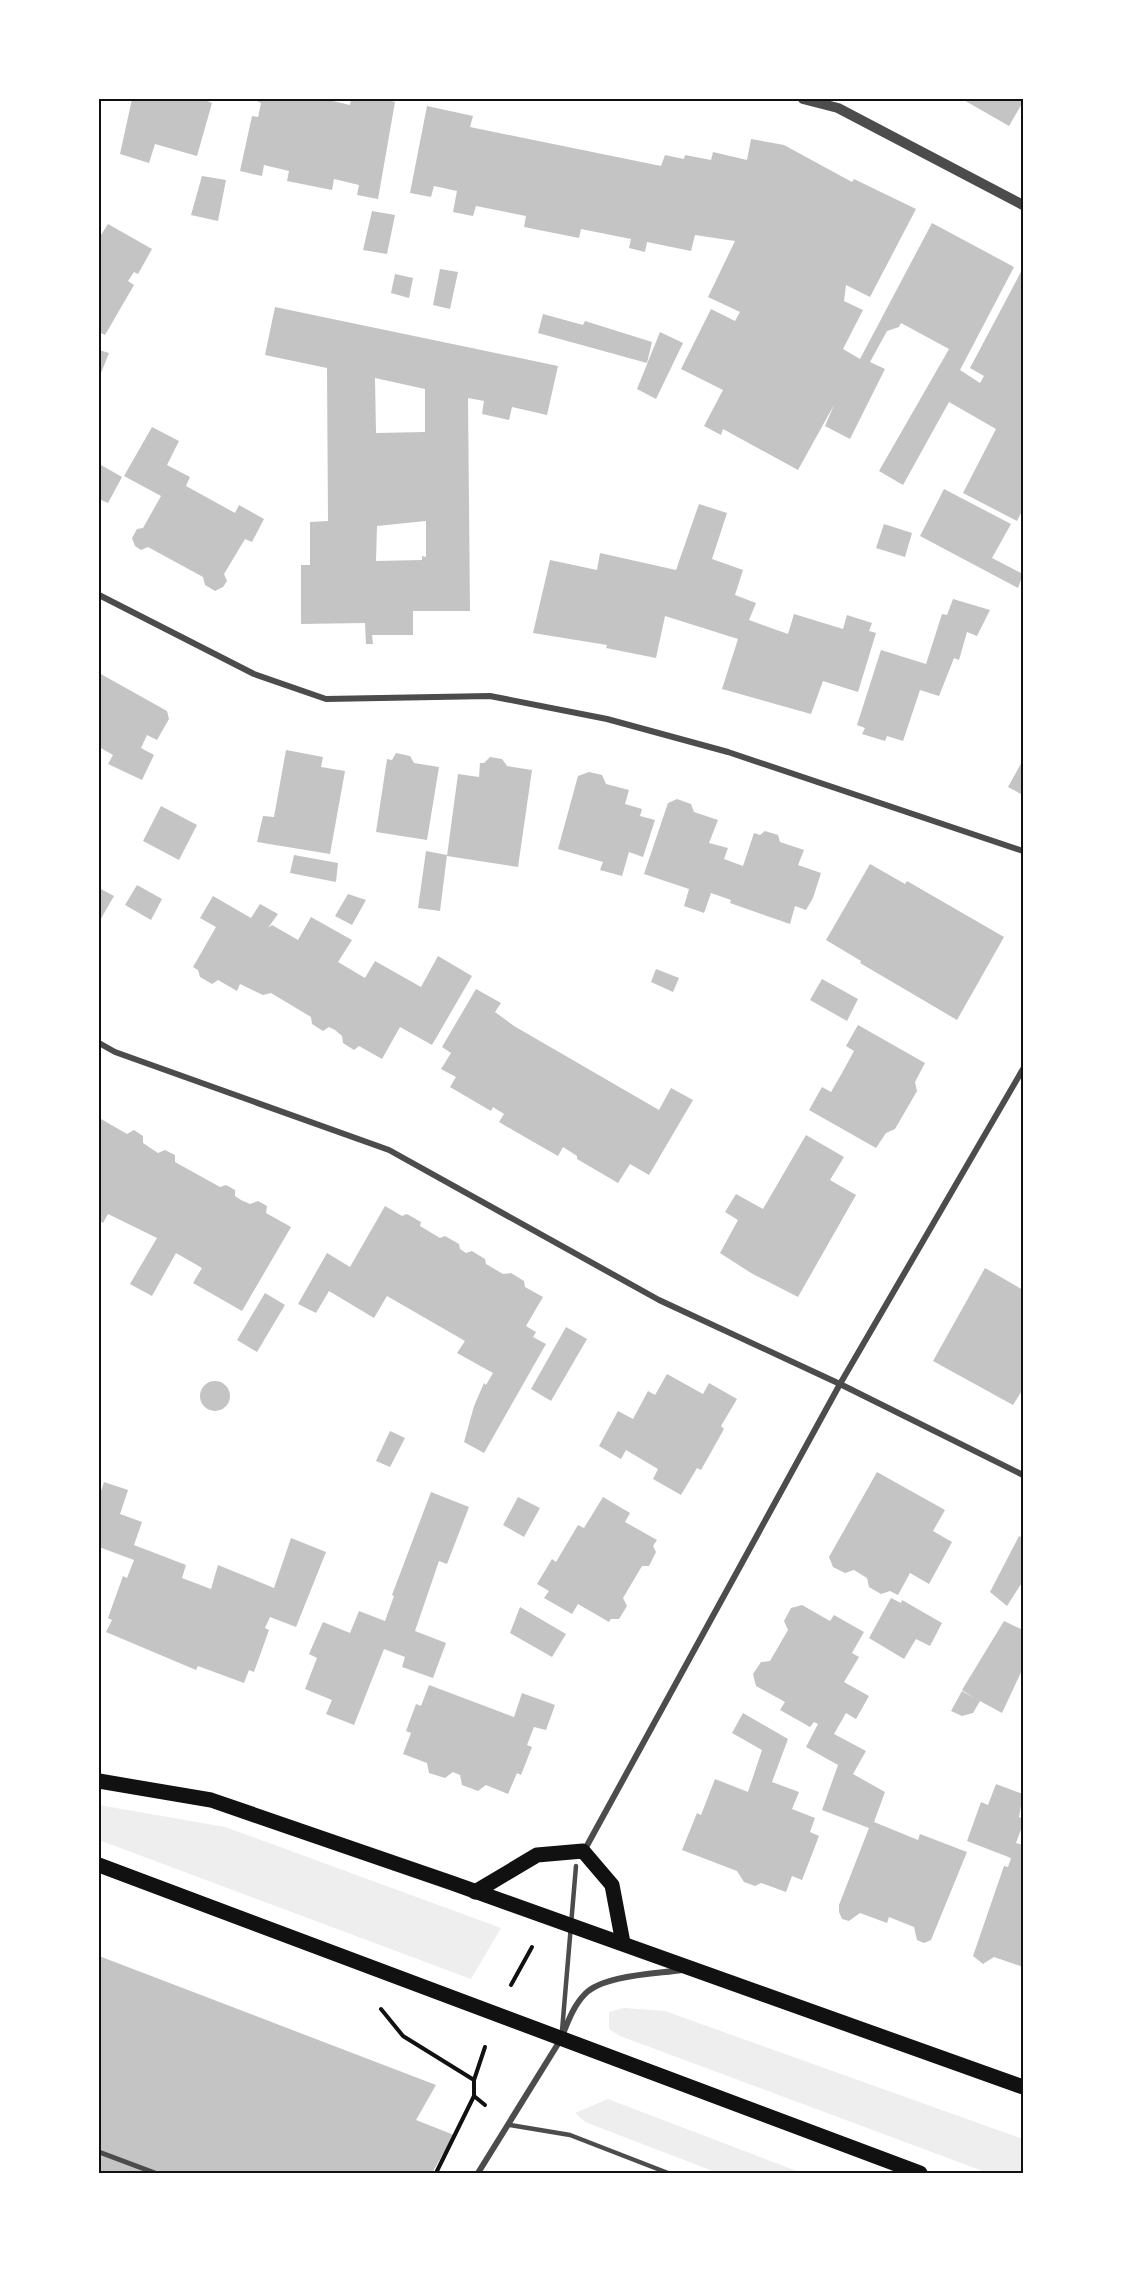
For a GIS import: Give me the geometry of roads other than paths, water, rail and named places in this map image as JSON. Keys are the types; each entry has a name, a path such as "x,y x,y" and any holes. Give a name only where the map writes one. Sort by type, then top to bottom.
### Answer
{"main road":[{"path":"99,1781 211,1800 623,1943 1023,2087"},
{"path":"475,1892 537,1855 583,1851 612,1885 623,1943"},
{"path":"99,1865 920,2173"}],"street":[{"path":"803,99 838,108 1023,205"},
{"path":"99,595 254,675 327,699 490,696 607,719 728,752 1023,851"},
{"path":"99,1043 115,1052 390,1149 659,1300 840,1384 1023,1475"},
{"path":"583,1851 840,1384 1023,1069"},
{"path":"478,2173 510,2125 561,2039 571,2015 585,1993 603,1982 692,1969"},
{"path":"99,2152 155,2173"}],"lane":[{"path":"561,2039 576,1866"},
{"path":"510,2125 570,2135 669,2173"}]}
